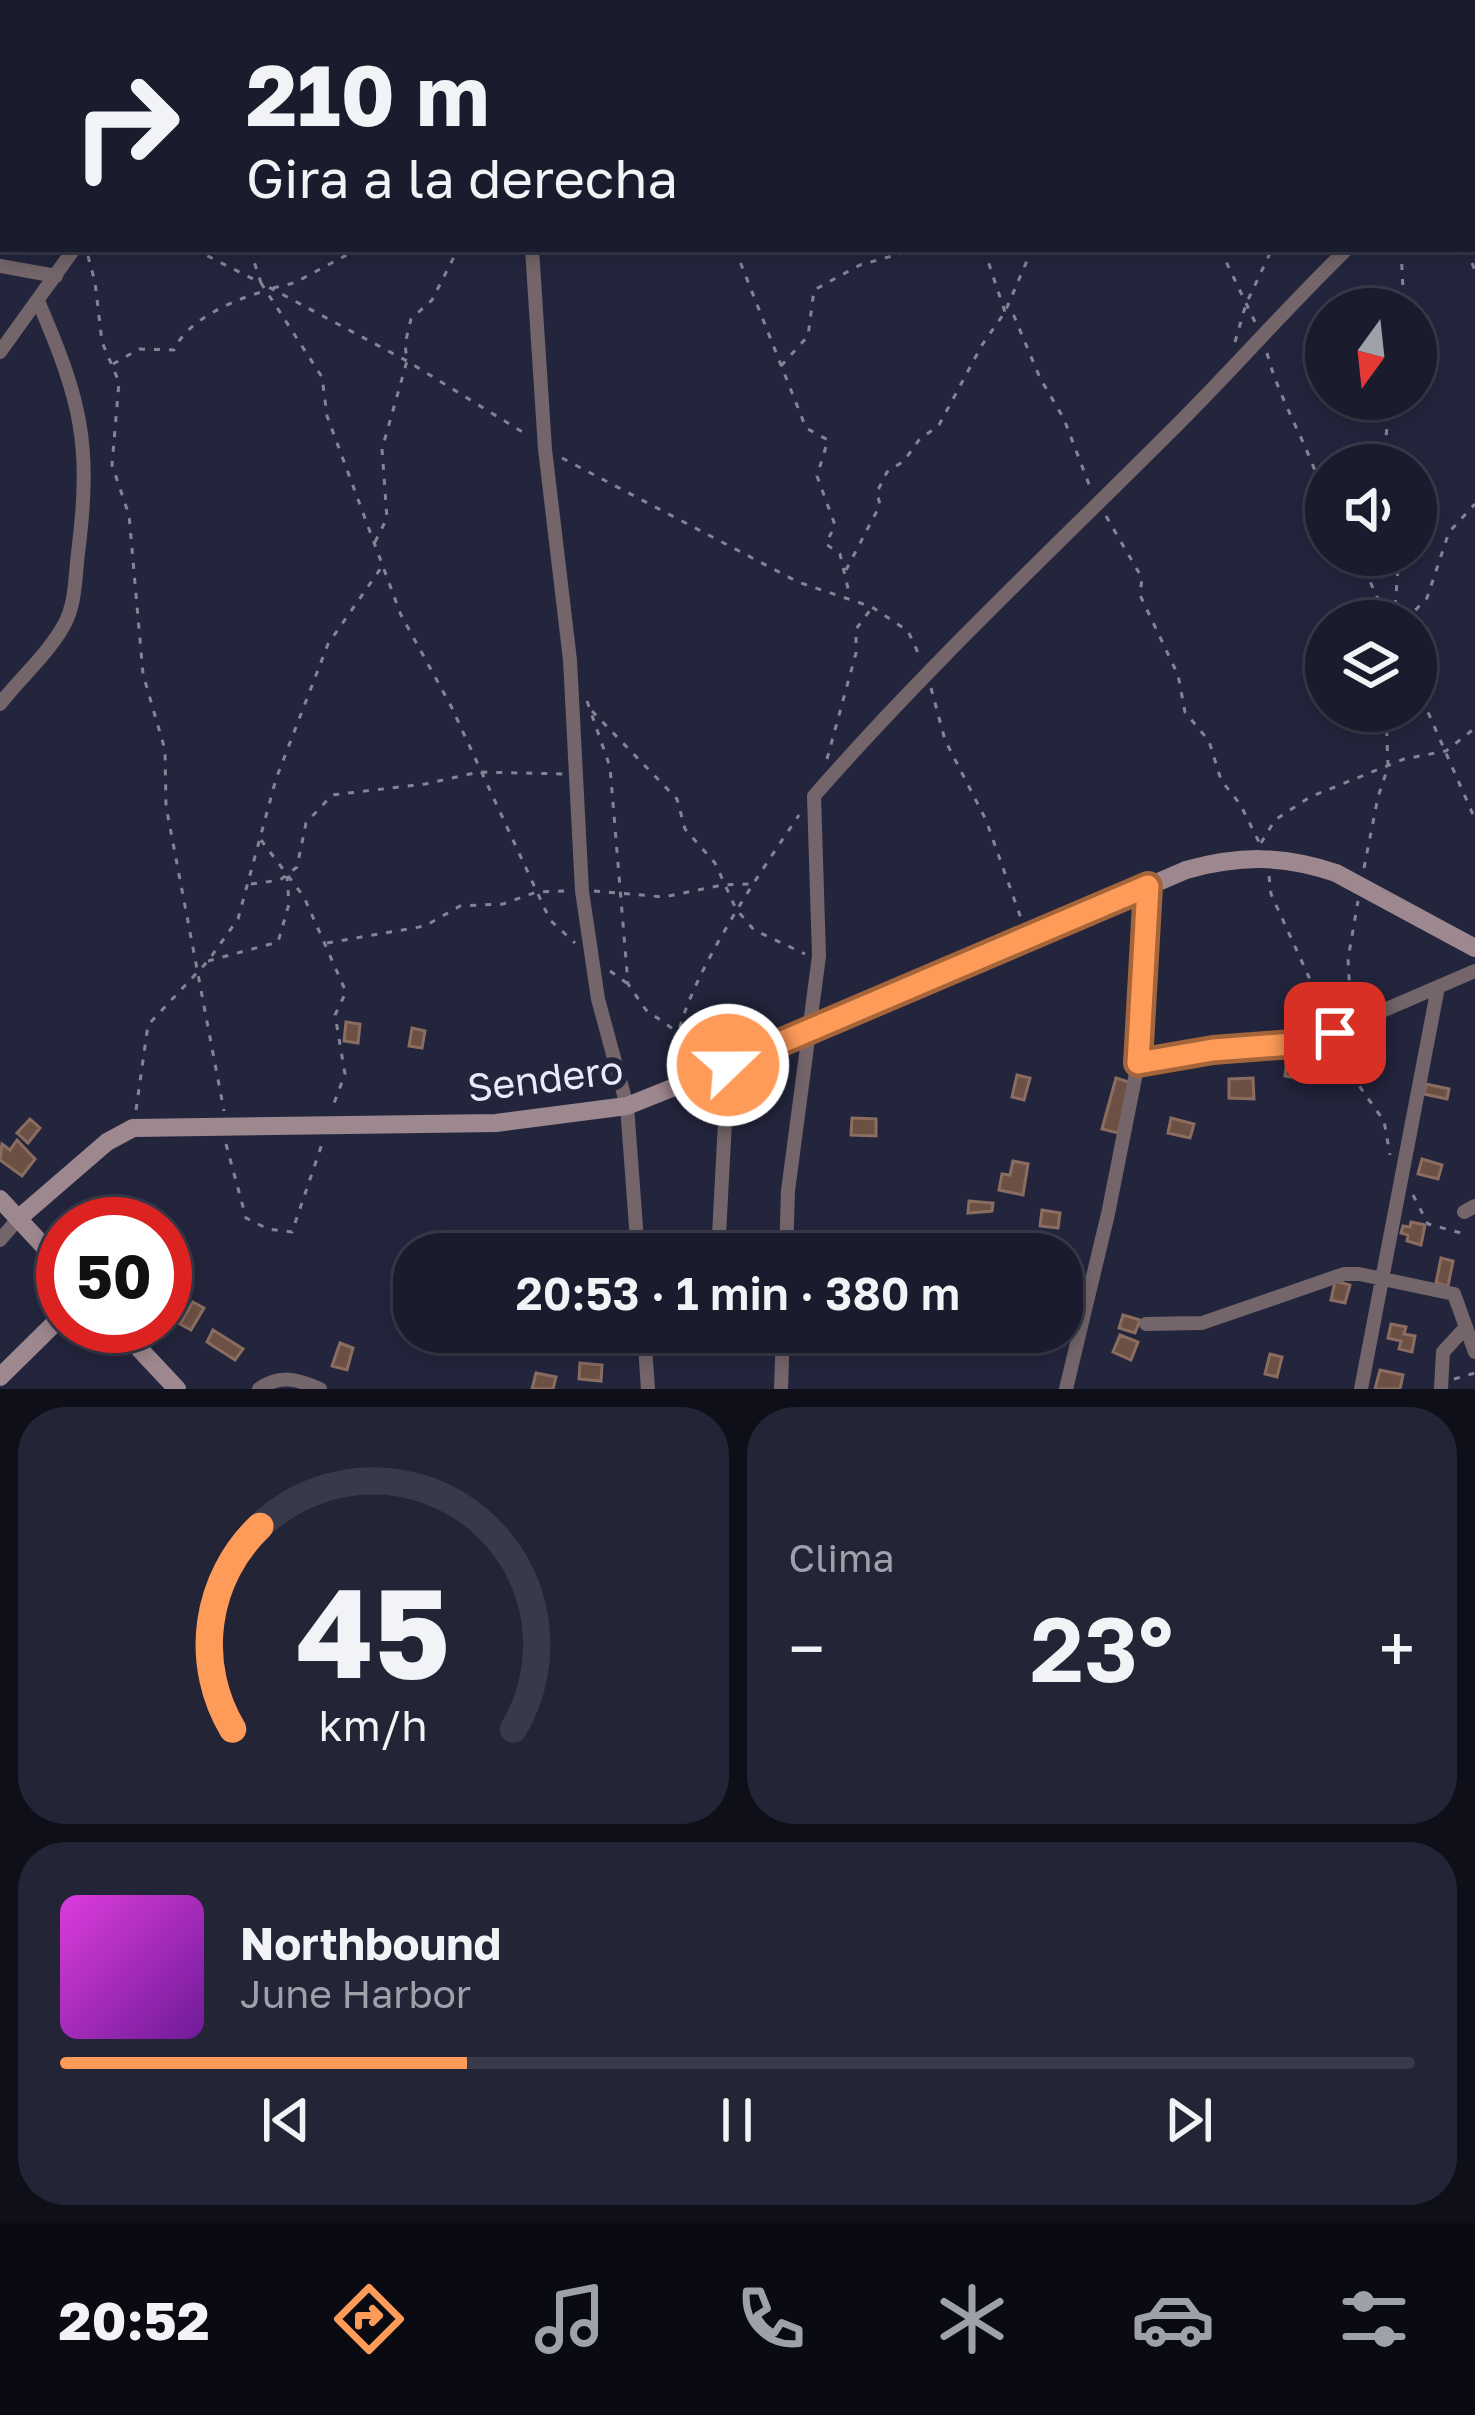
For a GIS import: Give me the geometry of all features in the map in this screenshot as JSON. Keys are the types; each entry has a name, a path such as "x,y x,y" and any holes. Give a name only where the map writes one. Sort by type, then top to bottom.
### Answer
{"main road":[{"name":"Sendero","path":"134,1128 496,1123 627,1106 807,1034 1148,886 1263,850 1336,873 1475,947"},
{"path":"19,1218 107,1142 134,1128"},
{"path":"0,1199 36,1237"},
{"path":"0,1377 36,1342"},
{"path":"143,1353 177,1389"}],"street":[{"path":"0,352 72,252"},
{"path":"532,252 545,449 570,660 582,891 598,999 627,1106 636,1233"},
{"path":"787,1233 819,956 814,796 928,673 1344,252"},
{"path":"0,266 56,276"},
{"path":"0,704 64,625 71,606 83,510 83,428 38,301"},
{"path":"1066,1389 1138,1063 1148,886"},
{"path":"1138,1063 1213,1050 1292,1044 1335,1033 1475,971"},
{"path":"1360,1389 1438,987"},
{"path":"719,1233 728,1065"},
{"path":"0,1240 19,1218"},
{"path":"1147,1324 1202,1323 1344,1274 1454,1294 1475,1352"},
{"path":"1442,1385 1443,1352 1466,1327"},
{"path":"645,1353 648,1389"},
{"path":"781,1389 782,1353"},
{"path":"259,1389 275,1379 292,1379 320,1389"}],"path":[{"path":"86,252 92,263 102,342 119,382 112,465 129,515 142,674 166,750 166,806 223,1096 226,1149 246,1218 268,1229"},
{"path":"200,252 407,361 517,426 545,449 798,582 872,607 908,632 928,673 945,740 986,820 1028,937"},
{"path":"251,252 261,284"},
{"path":"111,365 140,349 174,350 181,335 236,300 294,283 352,252"},
{"path":"374,544 387,518 382,449 407,361 404,344 411,319 432,300 456,252"},
{"path":"736,252 806,428 828,440 817,476 835,525 826,544 840,554 851,599"},
{"path":"780,367 808,336 814,290 860,265 906,252"},
{"path":"985,252 1005,312 1014,316 1100,503 1142,578 1140,595 1178,675 1185,712 1208,741 1221,781 1240,804 1263,850 1271,894 1335,1033 1345,1066 1384,1121 1389,1152 1428,1223 1461,1234 1470,1209"},
{"path":"845,572 880,505 877,492 886,472 904,461 919,440 939,425 1005,312 1031,252"},
{"path":"1221,252 1260,334 1280,395 1306,444"},
{"path":"1225,375 1246,304 1271,252"},
{"path":"1401,252 1403,288"},
{"path":"268,290 322,377 327,416 400,615 452,706 550,920 628,985 646,1010 677,1032"},
{"path":"1424,600 1449,532 1475,504"},
{"path":"134,1128 148,1025 208,962 238,919 276,779 328,644 382,566"},
{"path":"677,1085 672,1054 677,1032 736,909 814,796 846,694 856,629 872,607"},
{"path":"584,693 610,767 628,985"},
{"path":"591,710 676,799 685,829 715,863 736,909 754,929 819,956"},
{"path":"1263,850 1274,820 1310,796 1404,759 1445,752 1475,728"},
{"path":"1436,732 1475,819"},
{"path":"249,885 280,880 297,867 306,823 332,795 479,772 574,774"},
{"path":"262,840 304,897 346,992"},
{"path":"208,962 278,942 290,904 287,874"},
{"path":"325,944 425,926 460,906 503,904 536,892 622,891 664,897 753,884"},
{"path":"1442,1385 1475,1373"}],"building":[{"path":"346,1022 360,1024 358,1043 344,1041"},
{"path":"412,1028 425,1031 422,1048 409,1046"},
{"path":"1288,1051 1302,1053 1298,1078 1285,1076"},
{"path":"1017,1075 1030,1078 1024,1100 1012,1097"},
{"path":"1116,1078 1132,1083 1118,1133 1102,1129"},
{"path":"1253,1078 1254,1099 1229,1098 1229,1079"},
{"path":"1426,1084 1449,1089 1447,1099 1424,1094"},
{"path":"852,1118 876,1119 876,1136 851,1135"},
{"path":"1171,1118 1194,1124 1190,1138 1168,1133"},
{"path":"30,1119 40,1128 28,1143 17,1133"},
{"path":"17,1140 35,1159 22,1176 0,1160 2,1144 10,1150"},
{"path":"1422,1159 1442,1165 1438,1179 1418,1174"},
{"path":"1013,1161 1028,1164 1023,1195 999,1190 1002,1174 1010,1175"},
{"path":"969,1201 993,1203 992,1211 968,1213"},
{"path":"1042,1210 1060,1213 1058,1228 1040,1226"},
{"path":"1411,1222 1425,1225 1421,1245 1407,1241 1408,1235 1401,1233"},
{"path":"1441,1258 1453,1261 1448,1286 1436,1283"},
{"path":"1335,1281 1350,1285 1345,1303 1331,1300"},
{"path":"192,1304 204,1308 192,1328"},
{"path":"1123,1315 1140,1320 1135,1333 1119,1328"},
{"path":"1391,1324 1406,1327 1404,1334 1415,1336 1412,1352 1399,1349 1401,1341 1388,1338"},
{"path":"213,1330 243,1349 235,1360 207,1342"},
{"path":"1120,1335 1138,1342 1131,1360 1113,1352"},
{"path":"340,1343 353,1348 347,1370 332,1366"},
{"path":"1270,1354 1282,1357 1277,1377 1265,1374"},
{"path":"580,1363 602,1365 601,1381 579,1379"},
{"path":"1380,1370 1403,1375 1400,1389 1375,1389"},
{"path":"536,1373 556,1377 553,1389 532,1389"}],"route":[{"path":"728,1065 1148,886 1138,1063 1213,1050 1292,1044 1335,1033"}]}
